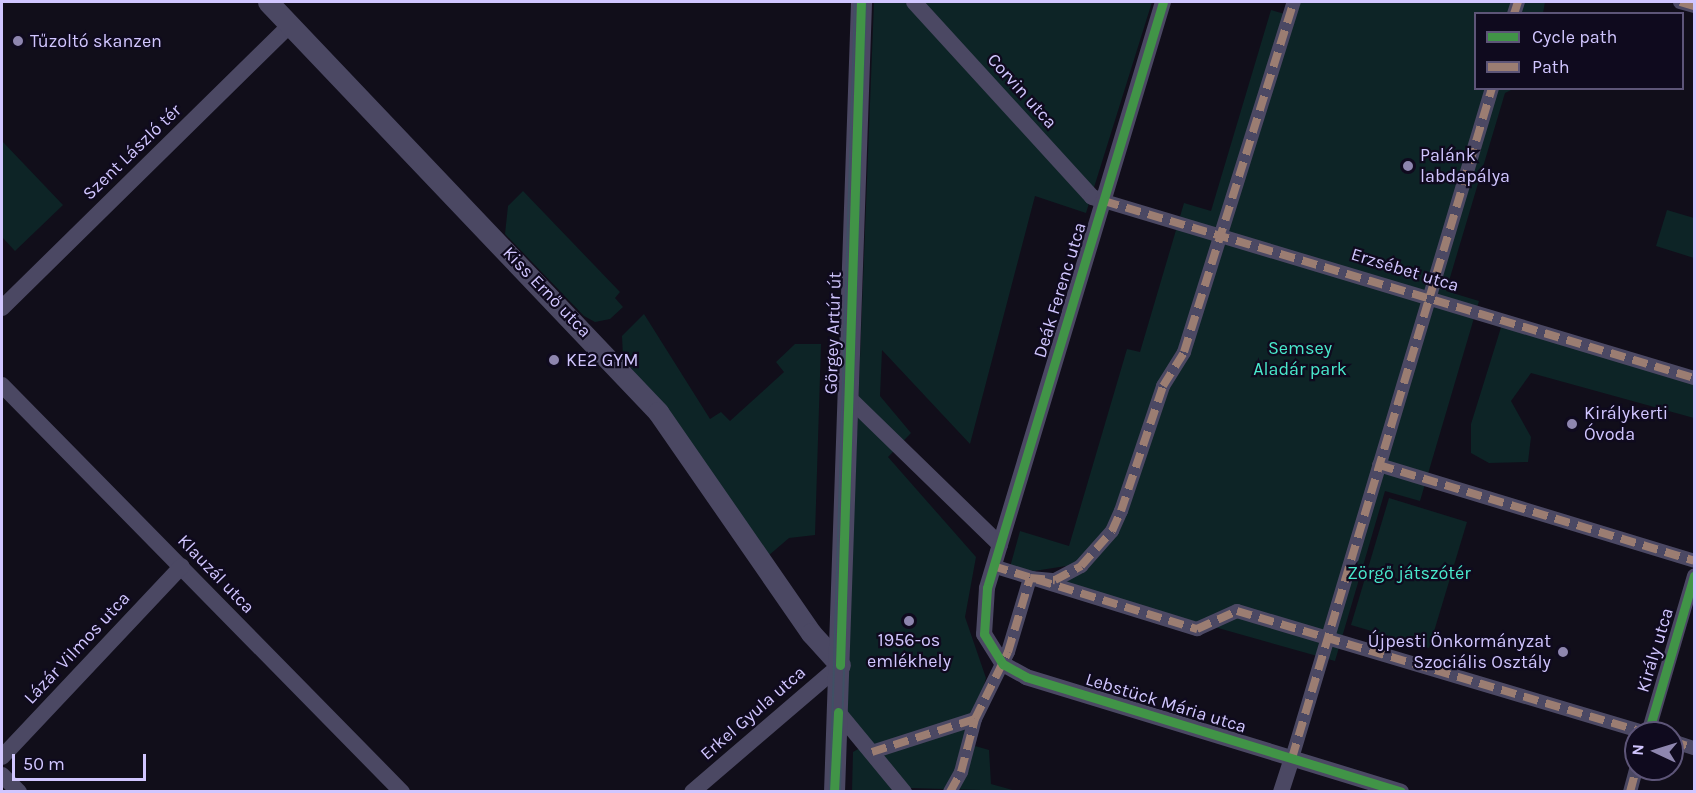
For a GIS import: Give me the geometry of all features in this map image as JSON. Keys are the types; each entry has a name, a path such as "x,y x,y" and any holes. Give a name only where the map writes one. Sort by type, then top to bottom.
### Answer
{"street":[{"name":"Kiss Ernő utca","path":"268,2 657,412 811,633 840,665"},
{"name":"Görgey Artúr út","path":"834,792 861,2"},
{"name":"Corvin utca","path":"914,2 1092,197 1104,201"},
{"name":"Deák Ferenc utca","path":"1003,664 982,624 987,588 1163,2"},
{"path":"1030,578 1068,575 1112,531 1163,386 1184,352 1294,2"},
{"path":"1680,2 1695,6"},
{"name":"Szent László tér","path":"2,308 290,25"},
{"path":"1281,792 1491,90"},
{"name":"Erzsébet utca","path":"1104,201 1430,296 1695,378"},
{"name":"Klauzál utca","path":"2,385 402,792"},
{"path":"848,397 1000,545"},
{"path":"1379,465 1695,561"},
{"name":"Lázár Vilmos utca","path":"2,757 182,566"},
{"path":"993,566 1197,629 1237,611 1624,726"},
{"name":"Király utca","path":"1652,721 1695,576"},
{"path":"950,792 962,772 975,719 1003,664 1030,578"},
{"name":"Lebstück Mária utca","path":"1003,664 1026,677 1401,792"},
{"name":"Erkel Gyula utca","path":"692,792 840,665"},
{"path":"838,712 904,792"},
{"path":"872,752 975,719"},
{"path":"2,775 19,792"}],"green space":[{"path":"874,2 1152,2 1086,213 1035,196 970,444 882,350 880,396 911,433 888,457 976,557 965,617 986,678 968,744 989,750 991,784 1016,791 910,788 846,714"},
{"name":"Semsey Aladár park","path":"1292,2 1545,2 1543,12 1474,12 1474,90 1511,90 1505,93 1446,291 1479,301 1420,501 1385,491 1335,661 1080,589 1062,580 1066,566 1034,571 1010,567 1020,531 1069,546 1127,349 1140,352 1184,203 1211,211 1271,10 1288,15"},
{"path":"2,141 63,205 15,251 2,237"},
{"path":"523,191 620,292 615,298 623,307 610,319 595,322 584,316 505,234 508,206"},
{"path":"1667,210 1694,218 1694,258 1656,246"},
{"path":"644,314 710,419 721,412 730,421 784,372 776,362 795,344 821,344 815,535 789,538 768,556 623,357 622,336"},
{"path":"1503,321 1694,376 1694,418 1531,373 1511,401 1531,437 1528,462 1489,463 1471,453 1471,424"},
{"name":"Zörgő játszótér","path":"1389,498 1467,522 1429,648 1351,625"},
{"path":"860,748 893,791 852,792 853,752"}],"tram line":[{"path":"830,792 855,2"},
{"path":"840,792 866,2"}],"marked path":[{"path":"950,792 961,772 975,719 1008,652 1030,578 1055,580 1081,566 1112,531 1121,511 1163,386 1184,352 1294,2"},
{"path":"1515,12 1518,2"},
{"path":"1680,2 1694,6"},
{"path":"1292,758 1491,90"},
{"path":"1104,201 1694,378"},
{"path":"1379,465 1694,561"},
{"path":"993,566 1197,629 1237,611 1624,726"},
{"path":"872,752 975,719"},
{"path":"1684,745 1694,748"},
{"path":"1630,792 1633,781"}],"cycle path":[{"path":"840,665 861,2"},
{"path":"1163,2 987,588 984,634 1003,664 1026,677 1401,792"},
{"path":"1652,721 1694,576"},
{"path":"834,792 838,712"}],"place":[{"name":"Tűzoltó skanzen","path":"18,41"},
{"name":"Palánk labdapálya","path":"1408,166"},
{"name":"KE2 GYM","path":"554,360"},
{"name":"Királykerti Óvoda","path":"1572,424"},
{"name":"1956-os emlékhely","path":"909,621"},
{"name":"Újpesti Önkormányzat Szociális Osztály","path":"1563,652"}]}
